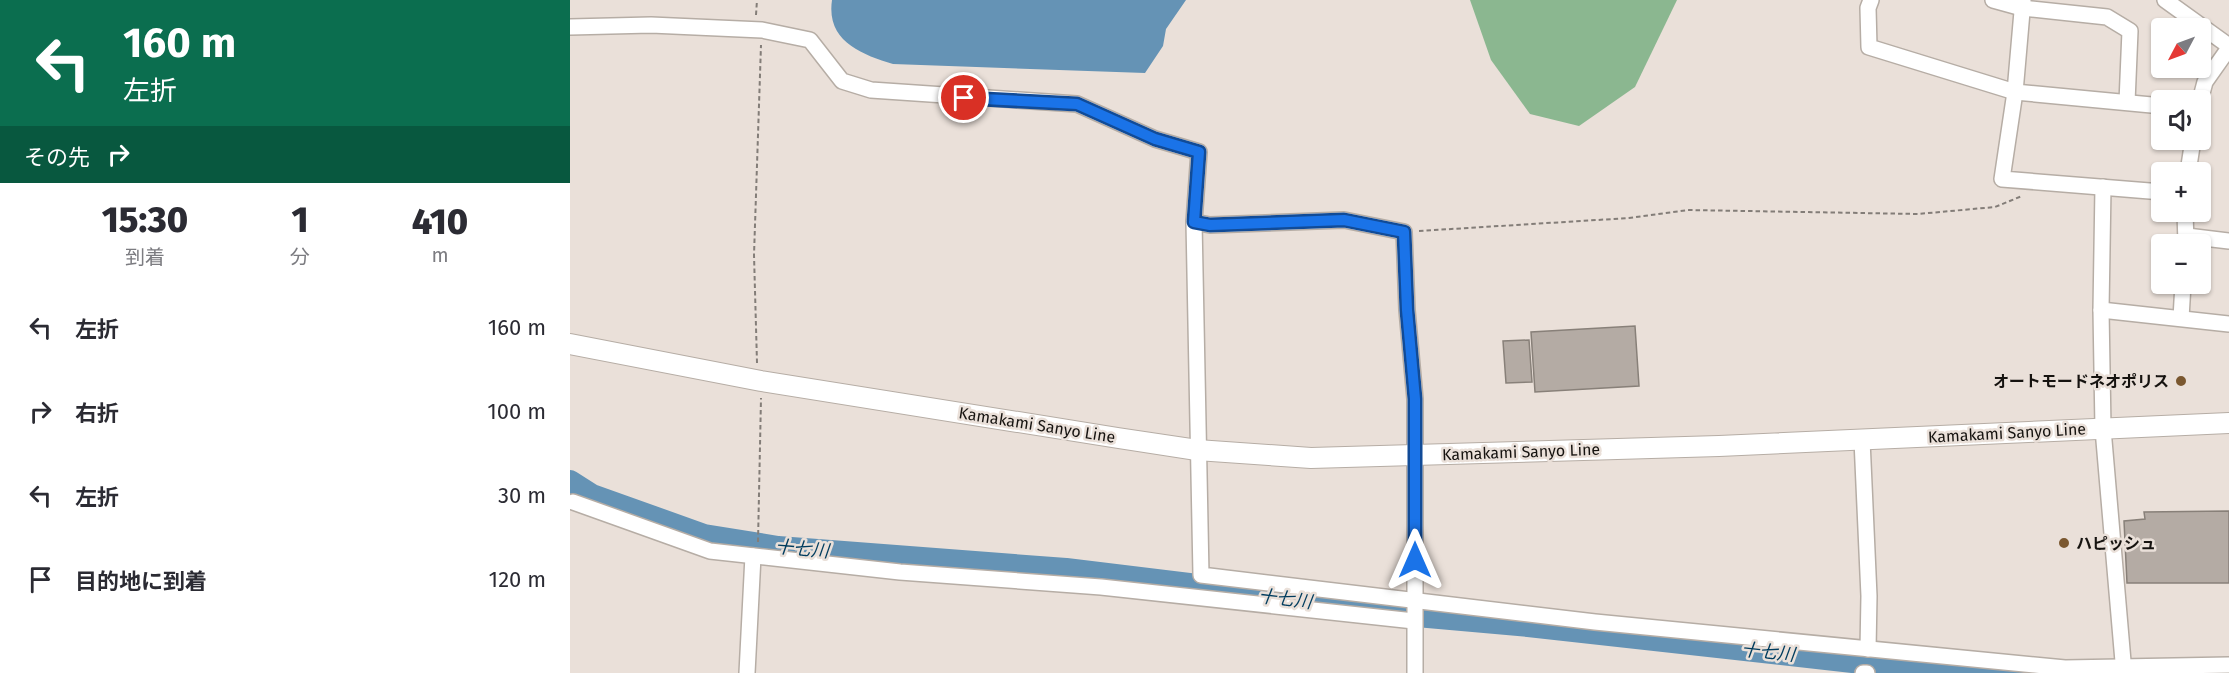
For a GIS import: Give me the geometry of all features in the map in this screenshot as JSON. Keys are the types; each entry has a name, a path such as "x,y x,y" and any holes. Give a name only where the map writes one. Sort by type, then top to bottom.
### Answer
{"main road":[{"name":"Kamakami Sanyo Line","path":"570,344 761,381 1197,450 1311,458 1862,440 2229,423"}],"street":[{"path":"1871,0 1869,47 2015,92 2151,105"},
{"path":"1993,0 2107,17 2130,32 2127,102"},
{"path":"2165,0 2229,47 2205,82 2203,90"},
{"path":"2023,4 2015,92 2002,179 2151,191"},
{"path":"570,27 651,25 762,30 810,40 842,81 871,90 1077,104 1155,139 1199,152 1194,222 1197,450 1202,575 1595,622 2065,668 2123,670 2229,665"},
{"path":"2103,187 2101,309 2103,429 2123,670"},
{"path":"1194,222 1210,225 1344,220 1404,232 1407,310 1415,399 1415,673"},
{"path":"2211,241 2229,241"},
{"path":"2181,318 2182,294"},
{"path":"2101,309 2229,324"},
{"path":"1862,440 1869,596 1868,649"},
{"path":"573,502 710,551 756,548 900,572 1101,587 1414,621"},
{"path":"747,673 756,548"}],"path":[{"path":"756,548 761,381 757,360 754,255 762,30"},
{"path":"1404,232 1629,218 1688,210 1918,214 1995,207 2029,194 2037,182"}],"green space":[{"path":"1470,0 1677,0 1635,87 1579,126 1530,114 1491,60"}],"water":[{"path":"832,0 1186,0 1166,29 1163,46 1145,73 893,64 869,56 848,44 840,36 834,26"}],"building":[{"path":"1635,326 1639,386 1535,392 1531,332"},
{"path":"1529,340 1532,382 1506,383 1503,341"},
{"path":"2229,511 2229,583 2127,583 2124,521 2145,519 2144,512"}],"waterway":[{"name":"十七川","path":"570,482 592,496 704,536 778,548 1066,570 1263,594 1394,613 1528,625 1879,664 2012,673"},
{"path":"570,494 592,496"}],"place":[{"name":"オートモードネオポリス","path":"2181,381"},
{"name":"ハピッシュ","path":"2064,543"}],"route":[{"path":"964,98 1077,104 1155,139 1199,152 1194,188 1194,222 1210,225 1344,220 1404,232 1407,310 1415,399 1415,560"}]}
